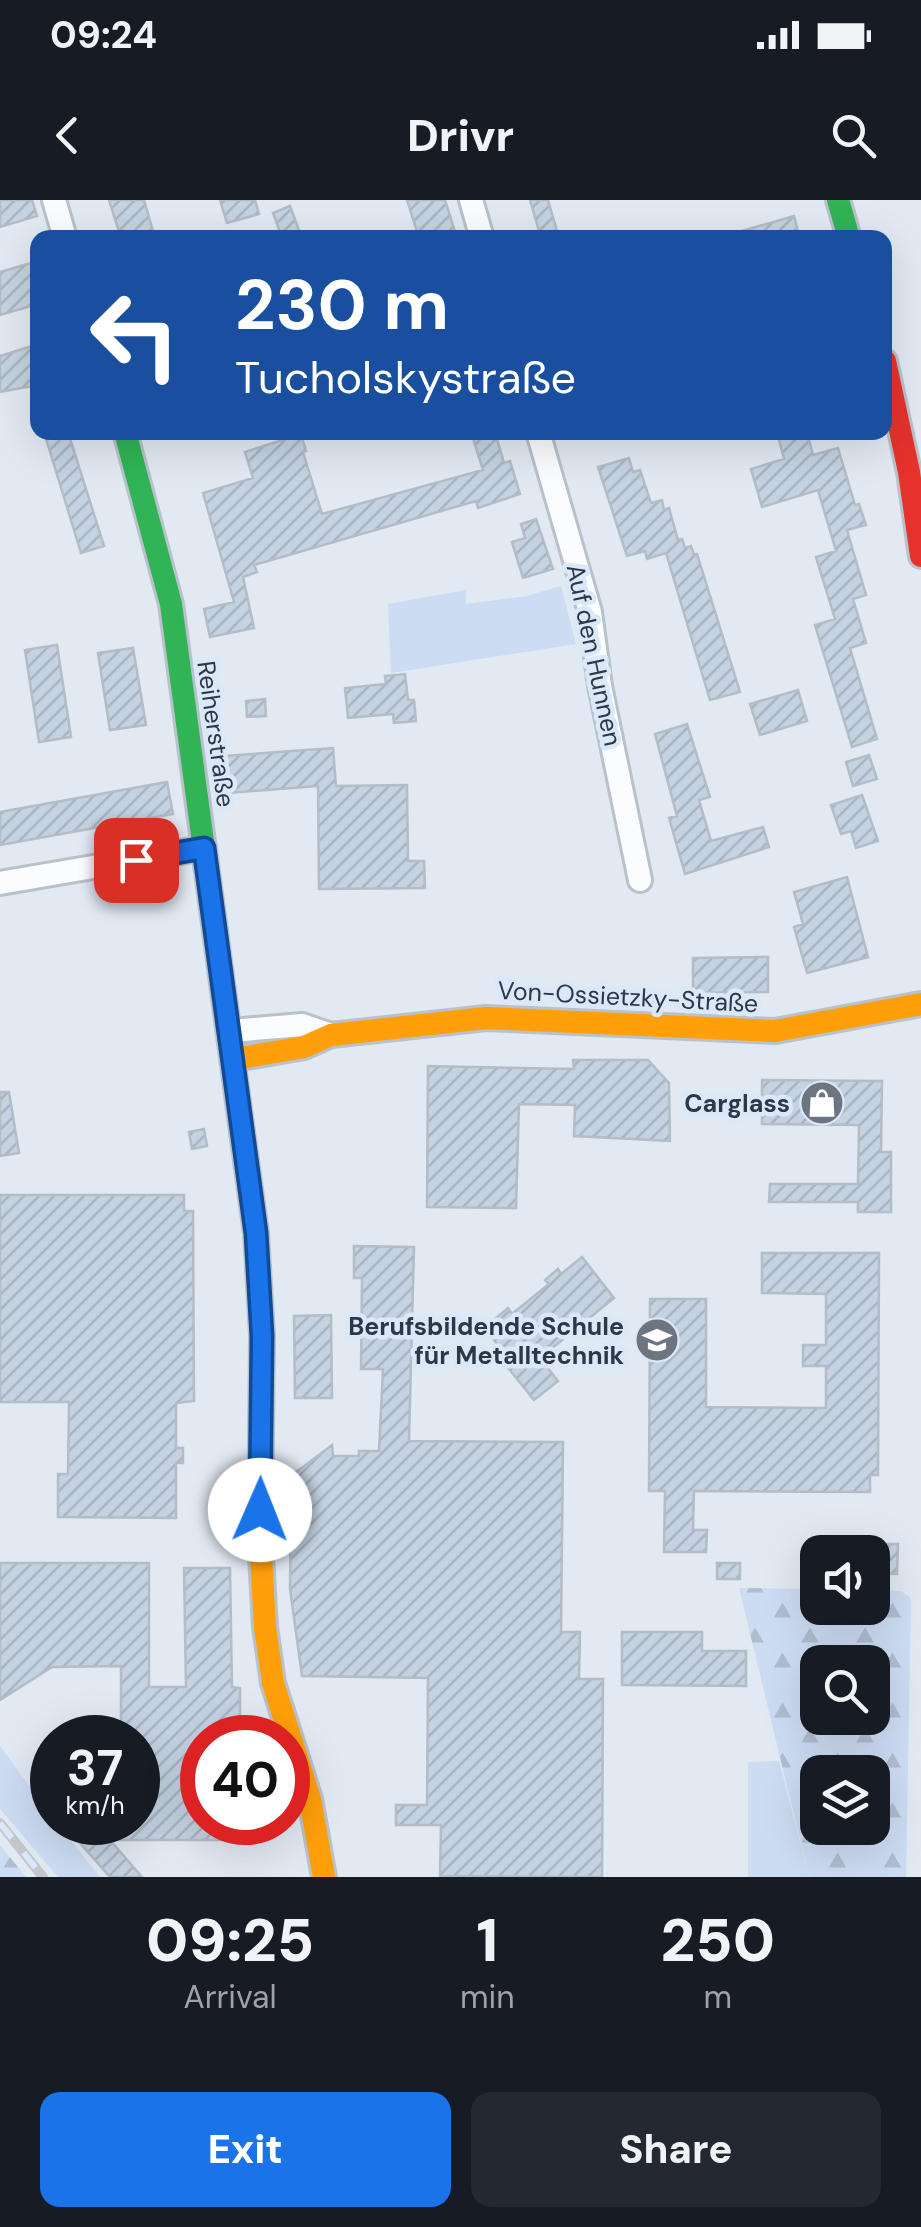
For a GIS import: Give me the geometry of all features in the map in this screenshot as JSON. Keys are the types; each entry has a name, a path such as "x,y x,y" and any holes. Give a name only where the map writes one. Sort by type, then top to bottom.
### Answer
{"street":[{"path":"54,200 63,230"},
{"path":"471,200 480,230"},
{"path":"838,200 847,230"},
{"path":"892,393 921,556"},
{"name":"Reiherstraße","path":"127,440 171,604 257,1250 262,1336 260,1538 265,1627 273,1683 310,1799 324,1877"},
{"name":"Auf den Hunnen","path":"540,440 590,612 600,686 640,880"},
{"path":"0,883 204,848"},
{"name":"Von-Ossietzky-Straße","path":"234,1058 304,1047 331,1035 486,1018 775,1031 921,1004"},
{"name":"Von-Ossietzky-Straße","path":"231,1032 302,1025 331,1035"}],"green space":[{"path":"561,586 576,644 391,673 388,604 466,590 466,604 527,596"},
{"path":"739,1588 800,1589 800,1625 890,1625 890,1591 901,1591 911,1598 906,1877 809,1877 801,1845 890,1845 890,1755 800,1755 800,1840"},
{"path":"0,1746 30,1787 30,1844 0,1809"},
{"path":"779,1761 809,1877 748,1877 748,1762"},
{"path":"0,1845 26,1877 0,1877"},
{"path":"31,1845 75,1845 100,1877 58,1877"}],"building":[{"path":"0,200 32,200 37,216 0,227"},
{"path":"109,200 144,200 153,230 118,230"},
{"path":"220,200 255,200 259,214 227,223"},
{"path":"407,200 445,200 454,230 416,230"},
{"path":"530,200 548,200 557,230 539,230"},
{"path":"290,206 299,230 279,230 273,213"},
{"path":"794,216 798,230 745,230"},
{"path":"30,263 30,306 0,315 0,272"},
{"path":"30,347 30,386 0,392 0,356"},
{"path":"46,440 71,440 104,546 81,553"},
{"path":"282,440 303,440 322,514 483,470 474,440 497,440 504,463 510,461 520,494 478,508 476,501 254,565 257,572 243,577 254,628 210,637 204,609 234,602 203,493 253,478 245,452"},
{"path":"779,440 809,440 813,455 838,448 855,505 859,504 866,525 847,530 866,595 853,599 866,643 850,648 877,739 852,747 815,625 835,619 816,557 836,551 818,490 762,507 751,469 784,459"},
{"path":"629,458 633,472 640,470 651,503 662,500 664,510 669,508 678,540 682,539 685,548 691,546 697,554 740,692 710,700 666,553 647,559 645,551 627,556 598,467"},
{"path":"536,519 553,569 523,578 512,542 525,538 521,524"},
{"path":"57,645 71,737 39,742 25,650"},
{"path":"133,648 146,725 110,730 98,653"},
{"path":"405,674 408,700 414,700 416,721 394,723 393,714 348,718 345,688 386,684 385,676"},
{"path":"798,690 807,721 760,735 750,704"},
{"path":"265,699 266,716 247,717 246,701"},
{"path":"687,724 710,797 699,800 711,841 763,827 769,847 685,874 669,818 677,816 655,734"},
{"path":"333,748 336,786 407,785 408,861 424,861 425,888 319,889 318,786 228,793 225,756"},
{"path":"869,755 877,779 853,786 846,762"},
{"path":"167,782 173,814 0,845 0,812"},
{"path":"862,795 878,841 856,848 851,831 841,834 831,805"},
{"path":"847,877 868,957 807,973 794,927 803,924 794,892"},
{"path":"768,957 768,992 693,993 693,958"},
{"path":"573,1060 648,1060 669,1083 670,1141 574,1136 575,1105 519,1104 516,1208 427,1207 428,1066 574,1069"},
{"path":"762,1080 882,1081 881,1152 891,1152 891,1212 858,1212 858,1202 769,1202 770,1184 858,1184 859,1125 762,1124"},
{"path":"0,1092 9,1092 19,1153 0,1156"},
{"path":"204,1129 207,1146 192,1149 189,1132"},
{"path":"0,1195 184,1195 184,1211 193,1211 194,1401 176,1403 176,1448 183,1448 183,1463 176,1463 176,1518 58,1517 58,1474 68,1474 69,1402 0,1402"},
{"path":"354,1246 414,1247 409,1441 563,1442 561,1632 580,1632 579,1679 603,1679 602,1877 440,1876 441,1825 396,1825 396,1805 427,1805 428,1678 302,1676 290,1589 291,1476 332,1445 333,1456 379,1451 383,1369 361,1369 362,1278 354,1278"},
{"path":"762,1253 879,1253 878,1475 870,1475 870,1492 694,1491 693,1530 707,1530 706,1552 664,1552 665,1491 649,1491 650,1299 706,1299 706,1407 826,1408 826,1366 803,1366 803,1345 826,1345 826,1294 762,1293"},
{"path":"582,1257 614,1298 540,1358 558,1381 534,1400 492,1348 497,1344 484,1328 508,1308 512,1314 549,1284 545,1280 558,1269 561,1274"},
{"path":"331,1315 332,1398 295,1398 294,1316"},
{"path":"890,1544 898,1544 897,1574 890,1574"},
{"path":"0,1563 149,1563 149,1687 186,1687 184,1568 230,1568 232,1687 240,1688 240,1715 180,1715 180,1840 160,1840 160,1715 121,1715 121,1666 52,1667 0,1700"},
{"path":"717,1563 740,1563 740,1579 717,1579"},
{"path":"622,1632 702,1632 702,1651 746,1651 746,1686 622,1685"},
{"path":"82,1845 114,1845 142,1877 110,1877"}],"railway":[{"path":"0,1823 43,1877"}],"traffic: fast":[{"path":"838,200 847,230"},
{"path":"127,440 171,604 242,1132"}],"traffic: slow":[{"path":"235,1059 304,1047 331,1035 486,1018 775,1031 921,1004"},
{"path":"242,1132 256,1233 262,1336 260,1538 265,1627 273,1683 310,1799 324,1877"}],"traffic: jam":[{"path":"892,393 921,556"}],"place":[{"name":"Carglass","path":"822,1103"},
{"name":"Berufsbildende Schule für Metalltechnik","path":"657,1340"}],"route":[{"path":"136,860 204,848 256,1233 262,1336 260,1510"}]}
